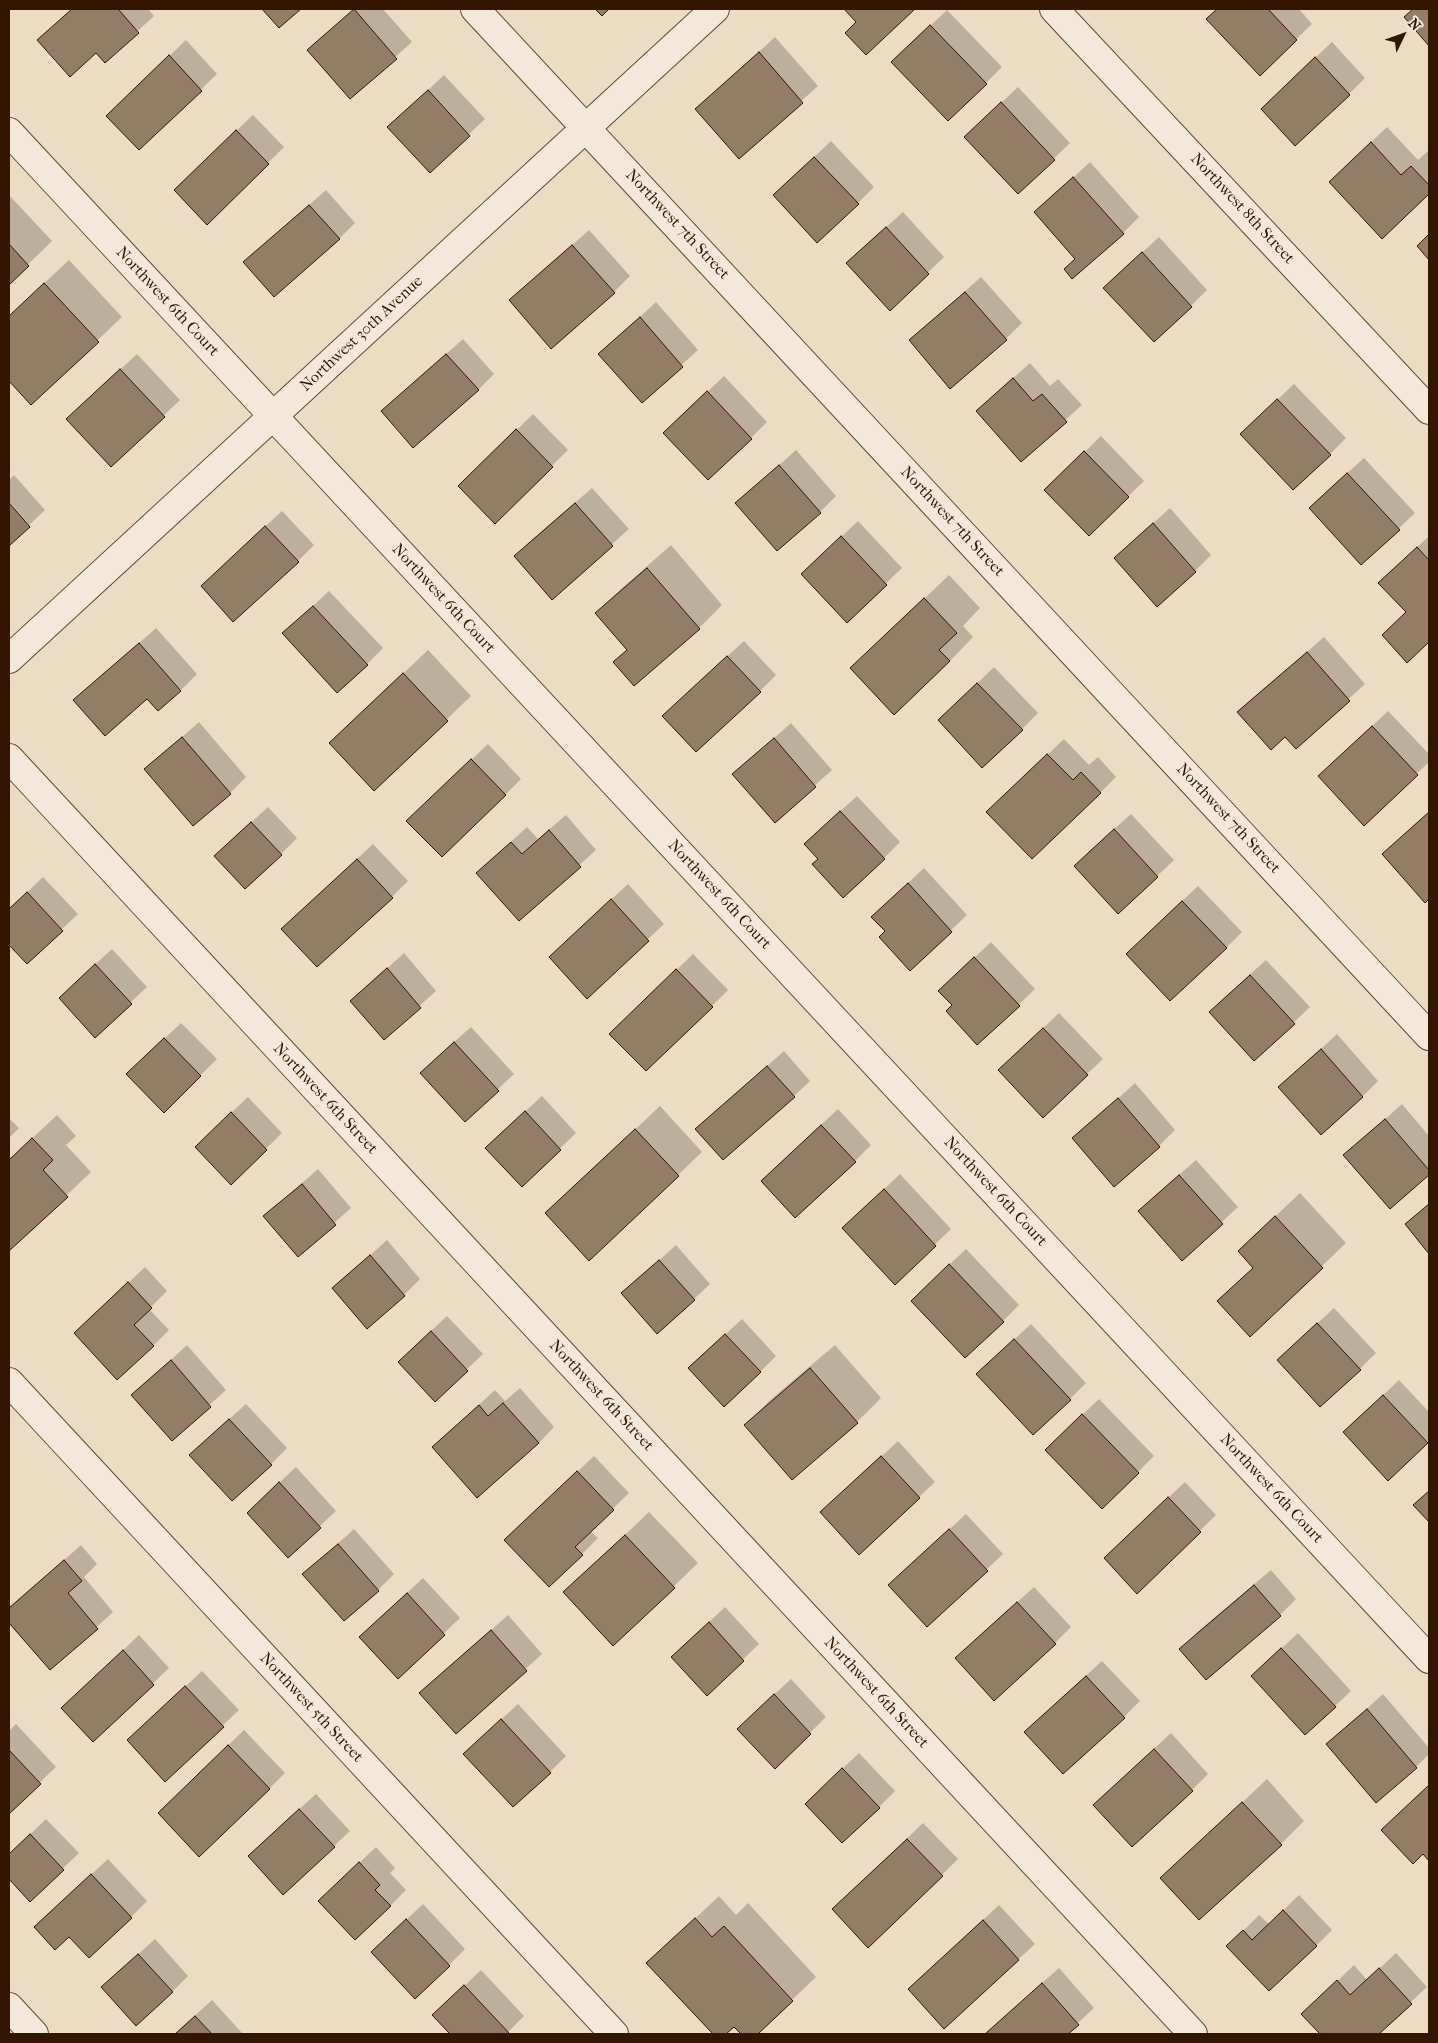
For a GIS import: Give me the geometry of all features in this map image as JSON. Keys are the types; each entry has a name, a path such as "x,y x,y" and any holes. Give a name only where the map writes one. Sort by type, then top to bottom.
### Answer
{"street":[{"name":"Northwest 7th Street","path":"476,9 1429,1036"},
{"name":"Northwest 30th Avenue","path":"9,658 715,9"},
{"name":"Northwest 8th Street","path":"1054,9 1429,410"},
{"name":"Northwest 6th Court","path":"9,132 1429,1659"},
{"name":"Northwest 6th Street","path":"9,758 1193,2034"},
{"name":"Northwest 5th Street","path":"9,1382 614,2034"},
{"path":"9,2007 34,2034"}],"building":[{"path":"72,9 118,9 139,33 105,63 96,53 70,77 37,40"},
{"path":"262,9 301,9 279,28"},
{"path":"354,9 397,59 350,99 307,50"},
{"path":"595,9 609,9 602,16"},
{"path":"844,9 915,9 866,55 845,33 856,22"},
{"path":"1217,9 1268,9 1297,40 1260,76 1206,19"},
{"path":"1413,9 1429,9 1429,46 1404,17"},
{"path":"930,25 987,84 948,121 891,62"},
{"path":"759,52 803,103 739,159 695,109"},
{"path":"169,55 202,91 139,150 106,116"},
{"path":"1315,57 1350,95 1295,146 1261,109"},
{"path":"428,90 470,136 430,173 387,127"},
{"path":"1001,102 1055,160 1018,194 964,137"},
{"path":"236,130 269,164 207,225 174,190"},
{"path":"1371,142 1401,175 1411,166 1429,185 1429,194 1382,239 1329,182"},
{"path":"814,157 859,204 817,243 773,195"},
{"path":"1073,177 1124,234 1072,279 1064,269 1075,259 1034,212"},
{"path":"309,205 340,239 274,297 243,262"},
{"path":"886,227 929,274 890,311 846,263"},
{"path":"1429,234 1429,260 1417,246"},
{"path":"9,244 29,266 9,285"},
{"path":"572,245 615,293 551,349 509,300"},
{"path":"1142,252 1192,307 1154,342 1103,288"},
{"path":"44,283 99,342 31,405 9,381 9,316"},
{"path":"965,292 1007,340 950,389 909,340"},
{"path":"640,317 683,367 642,403 598,354"},
{"path":"446,354 479,390 413,448 381,411"},
{"path":"120,369 165,417 111,467 66,419"},
{"path":"1013,378 1033,401 1042,394 1067,422 1021,462 976,411"},
{"path":"707,391 752,439 708,480 663,433"},
{"path":"1277,399 1331,455 1293,490 1240,434"},
{"path":"516,429 553,467 495,524 458,486"},
{"path":"1084,451 1129,497 1089,536 1044,490"},
{"path":"779,465 821,513 777,551 735,503"},
{"path":"1347,473 1400,530 1361,565 1309,508"},
{"path":"9,503 30,527 9,546"},
{"path":"575,503 613,546 552,600 514,556"},
{"path":"1153,523 1196,572 1157,607 1114,558"},
{"path":"265,526 299,562 233,622 201,586"},
{"path":"841,536 887,585 847,623 801,574"},
{"path":"1417,547 1429,560 1429,642 1407,663 1382,635 1406,612 1378,583"},
{"path":"647,568 700,629 634,686 613,662 627,650 595,613"},
{"path":"924,598 957,633 939,650 950,661 894,715 850,668"},
{"path":"313,606 368,665 337,693 282,633"},
{"path":"139,643 181,691 158,711 147,699 105,736 73,700"},
{"path":"1307,652 1350,701 1296,749 1285,737 1271,750 1237,712"},
{"path":"727,656 761,692 696,752 662,716"},
{"path":"403,673 448,721 374,791 329,743"},
{"path":"977,683 1023,730 982,768 938,720"},
{"path":"1372,726 1418,775 1364,826 1318,776"},
{"path":"182,737 231,794 193,826 144,769"},
{"path":"774,738 816,787 775,823 732,774"},
{"path":"1047,754 1073,780 1081,772 1101,793 1032,859 986,812"},
{"path":"471,759 506,795 442,857 406,821"},
{"path":"840,811 885,859 843,898 812,864 818,859 804,844"},
{"path":"1429,812 1429,899 1425,903 1382,854"},
{"path":"251,822 282,855 245,889 214,856"},
{"path":"1114,829 1158,877 1118,914 1074,866"},
{"path":"549,830 581,867 519,921 476,873 511,842 522,854"},
{"path":"357,859 393,898 317,967 281,929"},
{"path":"908,883 952,932 910,971 879,937 885,931 871,917"},
{"path":"27,892 63,931 27,964 9,945 9,909"},
{"path":"611,899 649,941 587,999 549,957"},
{"path":"1182,901 1227,948 1170,1001 1126,954"},
{"path":"974,957 1020,1006 977,1045 946,1011 952,1005 938,991"},
{"path":"95,964 132,1004 95,1038 59,998"},
{"path":"387,968 421,1008 384,1040 350,1001"},
{"path":"676,969 713,1007 646,1071 609,1034"},
{"path":"1250,975 1295,1024 1254,1061 1209,1012"},
{"path":"1043,1028 1088,1075 1043,1118 998,1070"},
{"path":"164,1038 201,1076 164,1113 126,1074"},
{"path":"454,1042 499,1091 465,1122 420,1073"},
{"path":"1321,1049 1363,1097 1321,1135 1278,1087"},
{"path":"767,1066 795,1097 723,1160 695,1129"},
{"path":"1118,1098 1160,1147 1114,1187 1072,1138"},
{"path":"525,1111 561,1150 522,1187 485,1148"},
{"path":"231,1112 267,1150 231,1185 195,1147"},
{"path":"1385,1119 1429,1170 1429,1175 1390,1209 1343,1155"},
{"path":"821,1125 856,1162 795,1218 761,1181"},
{"path":"635,1129 679,1176 589,1261 545,1213"},
{"path":"32,1138 53,1160 43,1170 68,1197 9,1251 9,1160"},
{"path":"1179,1175 1223,1224 1182,1261 1138,1211"},
{"path":"302,1184 336,1225 298,1257 263,1216"},
{"path":"884,1189 936,1246 895,1285 842,1228"},
{"path":"1429,1204 1429,1254 1405,1224"},
{"path":"1275,1216 1323,1268 1250,1337 1217,1301 1253,1268 1238,1251"},
{"path":"370,1255 405,1296 367,1329 332,1288"},
{"path":"659,1260 695,1300 657,1334 621,1293"},
{"path":"949,1264 1004,1322 965,1358 911,1301"},
{"path":"128,1282 152,1308 134,1325 154,1346 117,1380 74,1333"},
{"path":"1317,1323 1361,1370 1320,1407 1277,1360"},
{"path":"431,1331 468,1371 435,1402 398,1362"},
{"path":"725,1334 761,1372 724,1407 688,1368"},
{"path":"1014,1339 1071,1400 1033,1435 976,1374"},
{"path":"171,1360 211,1407 172,1441 131,1395"},
{"path":"810,1368 858,1423 792,1480 744,1425"},
{"path":"1383,1395 1428,1443 1388,1481 1343,1432"},
{"path":"503,1403 539,1443 477,1498 432,1447 479,1405 488,1416"},
{"path":"1082,1414 1139,1473 1102,1509 1045,1450"},
{"path":"229,1419 272,1465 232,1501 189,1455"},
{"path":"881,1456 920,1498 859,1555 820,1512"},
{"path":"577,1471 614,1510 575,1547 583,1555 549,1587 504,1540"},
{"path":"279,1482 321,1528 288,1558 247,1513"},
{"path":"1429,1491 1429,1522 1413,1505"},
{"path":"1168,1497 1201,1532 1137,1594 1104,1558"},
{"path":"949,1529 988,1571 927,1627 888,1585"},
{"path":"625,1535 675,1588 613,1646 563,1592"},
{"path":"338,1544 379,1591 344,1621 302,1574"},
{"path":"64,1560 82,1581 68,1593 98,1629 50,1670 9,1623 9,1608"},
{"path":"1254,1585 1281,1616 1206,1680 1179,1649"},
{"path":"407,1593 445,1635 398,1679 359,1637"},
{"path":"1017,1602 1056,1644 994,1701 955,1658"},
{"path":"709,1622 744,1661 707,1696 671,1657"},
{"path":"491,1630 527,1671 456,1734 419,1693"},
{"path":"1281,1648 1336,1707 1305,1735 1251,1676"},
{"path":"123,1650 154,1685 93,1742 61,1708"},
{"path":"1086,1676 1125,1718 1063,1774 1024,1732"},
{"path":"185,1686 224,1727 165,1782 127,1740"},
{"path":"774,1694 811,1734 775,1769 737,1729"},
{"path":"1367,1709 1417,1768 1376,1803 1326,1744"},
{"path":"501,1719 551,1773 513,1807 463,1754"},
{"path":"228,1745 270,1789 199,1857 158,1813"},
{"path":"1154,1749 1193,1791 1132,1847 1093,1805"},
{"path":"9,1750 41,1784 9,1814"},
{"path":"842,1768 880,1808 842,1843 805,1804"},
{"path":"1429,1785 1429,1861 1423,1854 1413,1864 1381,1830"},
{"path":"1242,1802 1282,1845 1199,1920 1160,1878"},
{"path":"299,1809 335,1847 283,1895 248,1856"},
{"path":"30,1834 64,1870 30,1902 9,1879 9,1854"},
{"path":"907,1839 943,1876 868,1948 832,1909"},
{"path":"359,1862 380,1885 375,1890 391,1906 355,1940 318,1901"},
{"path":"91,1874 132,1918 89,1958 69,1937 55,1950 34,1927"},
{"path":"1283,1910 1317,1946 1269,1991 1226,1946 1243,1930 1252,1940"},
{"path":"695,1918 712,1937 724,1926 793,2001 758,2034 741,2034 734,2027 726,2034 713,2034 646,1963"},
{"path":"406,1919 450,1966 415,1999 371,1952"},
{"path":"983,1920 1019,1960 944,2029 908,1989"},
{"path":"138,1954 173,1992 136,2026 101,1987"},
{"path":"1379,1968 1412,2004 1379,2034 1320,2034 1301,2014 1337,1980 1350,1995"},
{"path":"1042,1983 1079,2025 1068,2034 985,2034"},
{"path":"464,1985 508,2034 450,2034 432,2015"},
{"path":"195,2016 212,2034 175,2034"}]}
